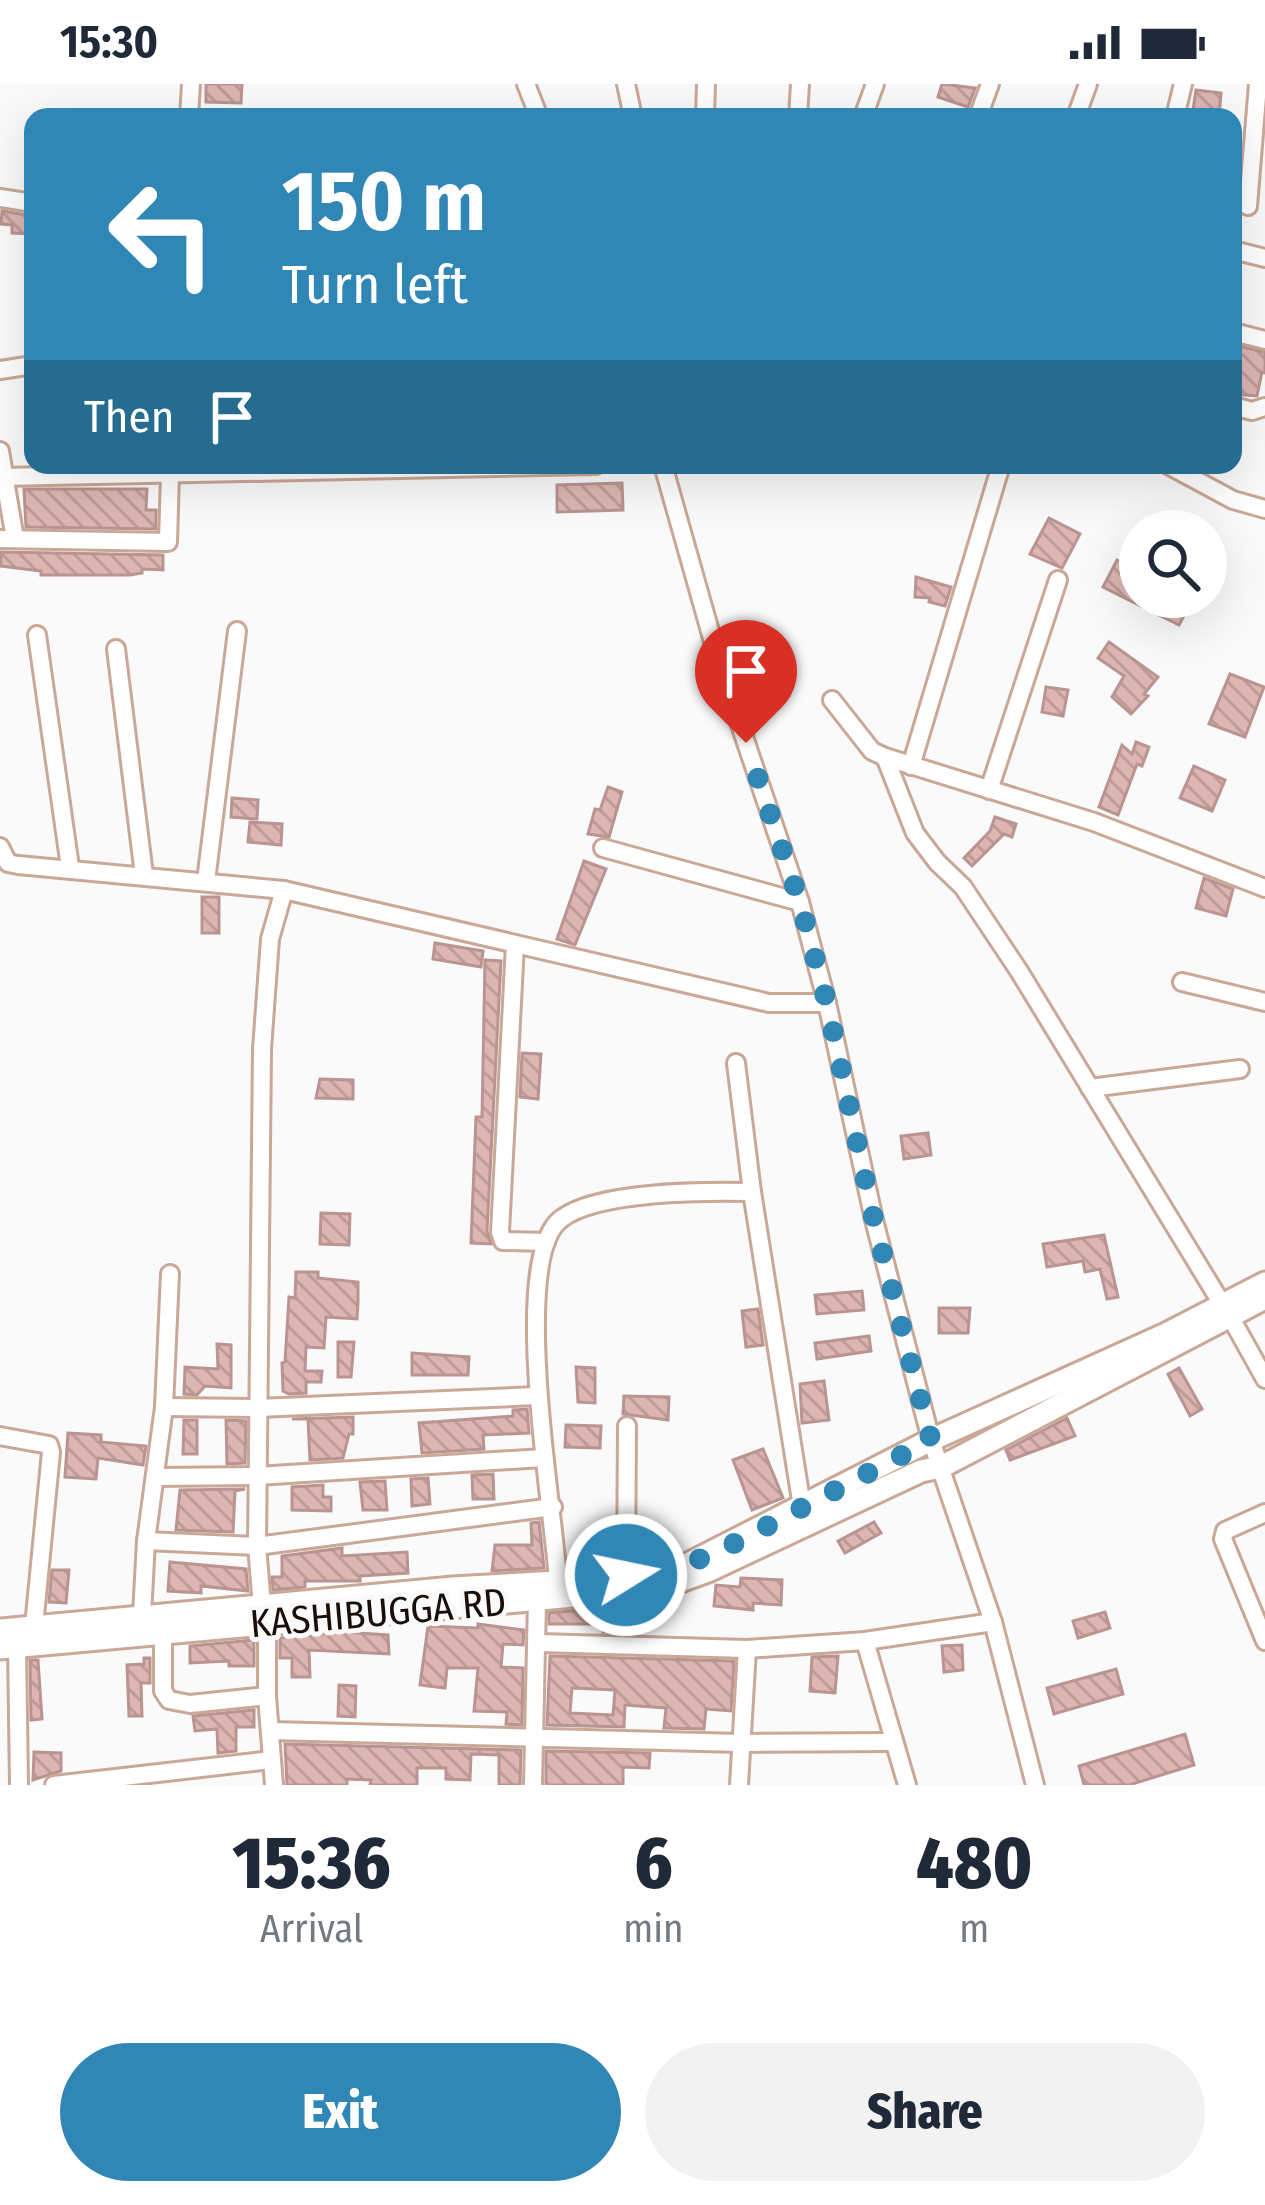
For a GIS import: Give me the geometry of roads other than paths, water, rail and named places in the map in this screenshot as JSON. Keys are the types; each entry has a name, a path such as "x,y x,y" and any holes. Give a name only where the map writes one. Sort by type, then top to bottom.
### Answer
{"main road":[{"name":"KASHIBUGGA RD","path":"8,1648 686,1565 941,1467 1226,1311 1265,1283"},
{"name":"KASHIBUGGA RD","path":"0,1630 142,1615 264,1614 537,1600 661,1588 708,1571 931,1440 1166,1334 1265,1298"}],"street":[{"path":"1248,206 1258,84"},
{"path":"0,452 2,477 8,539 168,542 170,474 2,477"},
{"path":"666,474 719,663 800,902 931,1440 993,1622 1035,1785"},
{"path":"911,766 997,474"},
{"path":"1185,474 1233,500 1265,509"},
{"path":"989,790 1058,580"},
{"path":"206,881 237,631"},
{"path":"37,635 70,867"},
{"path":"116,649 144,875"},
{"path":"832,700 872,751 885,757 1094,822 1265,888"},
{"path":"885,757 916,833 963,887 1265,1379"},
{"path":"0,847 8,863 284,890 769,1003 827,1003"},
{"path":"603,848 800,902"},
{"path":"274,1785 256,1546 262,1049 270,939 284,890"},
{"path":"515,945 500,1232 503,1241 511,1244 546,1242"},
{"path":"1182,982 1265,1002"},
{"path":"736,1063 803,1517"},
{"path":"1090,1088 1240,1069"},
{"path":"558,1582 554,1508 537,1396 536,1307 546,1242 563,1217 604,1204 668,1194 752,1192"},
{"path":"142,1615 146,1541 164,1407 170,1274"},
{"path":"164,1407 258,1408 537,1396"},
{"path":"626,1575 627,1426"},
{"path":"0,1436 42,1441 51,1452 34,1626"},
{"path":"155,1477 543,1458"},
{"path":"146,1541 256,1546 554,1508"},
{"path":"1265,1513 1226,1532 1223,1539 1265,1641"},
{"path":"533,1785 537,1600"},
{"path":"538,1643 747,1649 865,1641 993,1622"},
{"path":"164,1630 163,1690 169,1700 190,1704 267,1696"},
{"path":"865,1641 907,1785"},
{"path":"8,1648 12,1782"},
{"path":"739,1785 747,1649"},
{"path":"270,1731 741,1743 894,1742"},
{"path":"54,1785 271,1760"}]}
